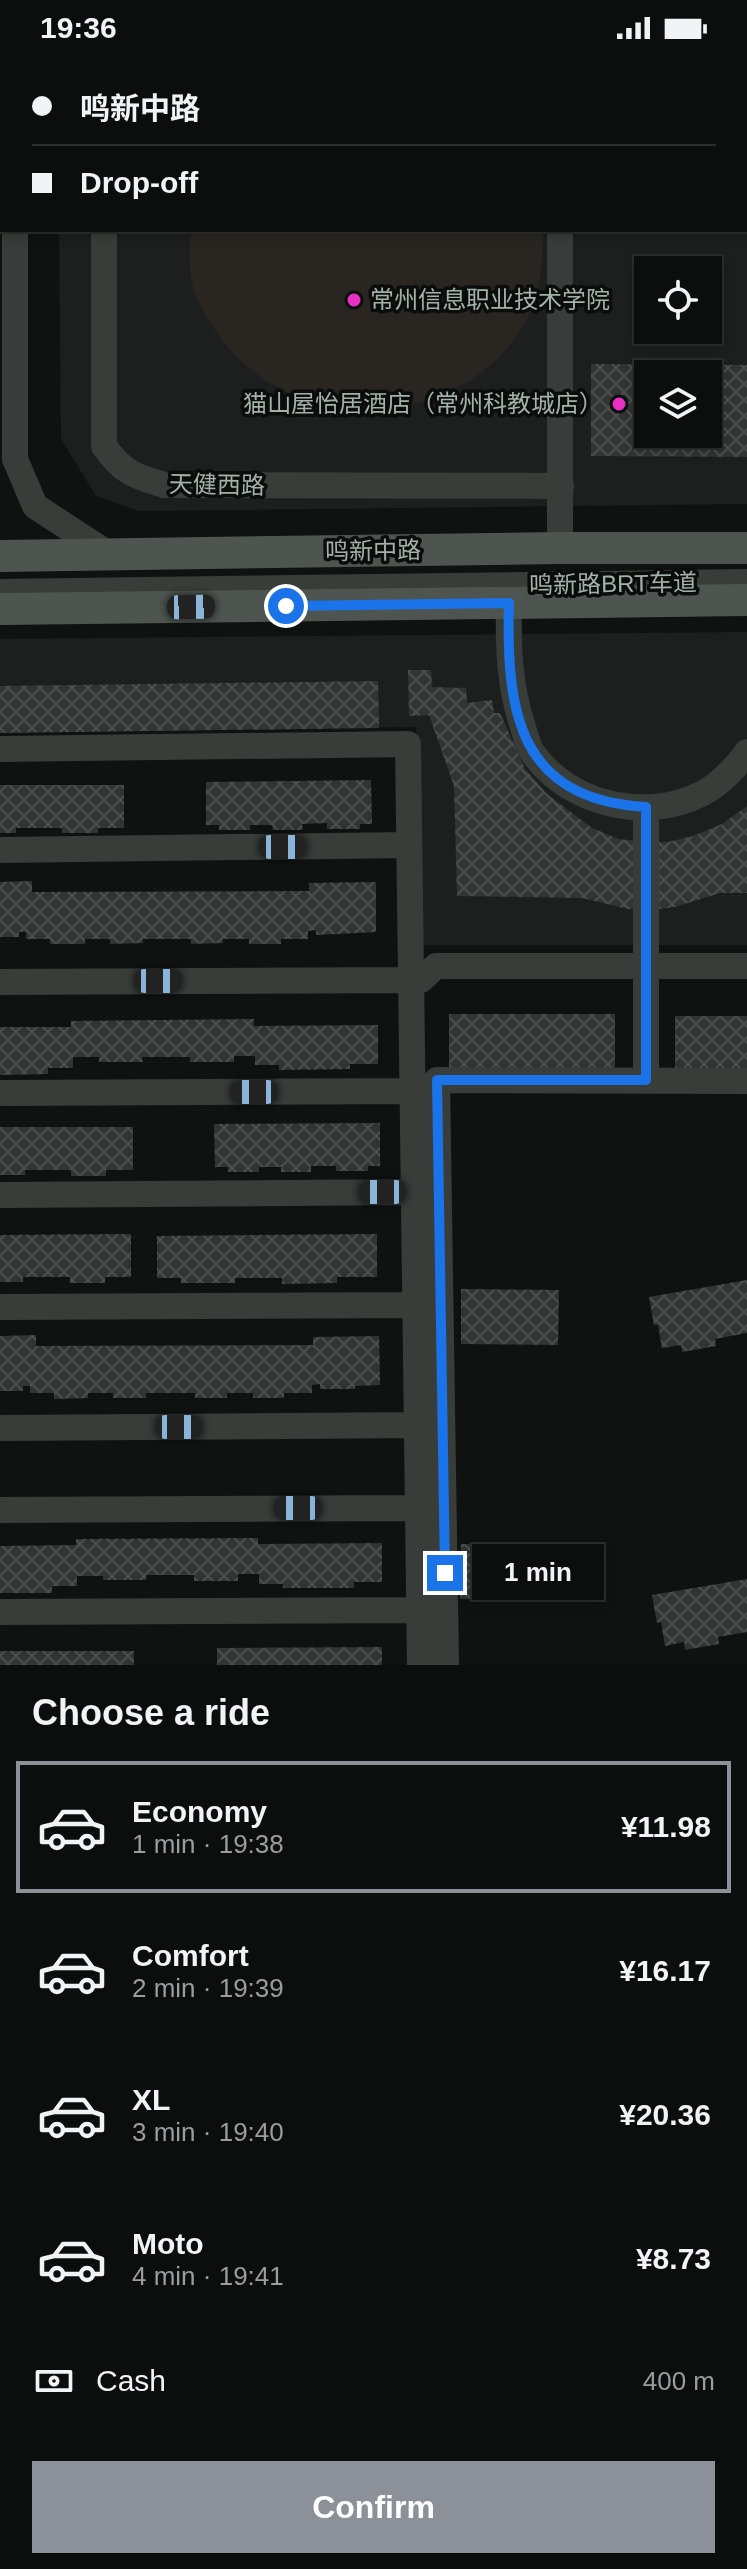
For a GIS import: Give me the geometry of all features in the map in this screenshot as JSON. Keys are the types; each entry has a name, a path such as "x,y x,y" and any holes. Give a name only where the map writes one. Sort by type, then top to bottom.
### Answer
{"main road":[{"name":"鸣新中路","path":"0,556 747,548"},
{"path":"0,609 747,600"}],"street":[{"path":"15,232 15,459 35,506 110,555"},
{"name":"天健西路","path":"104,232 104,446 117,466 138,478 164,485 561,486"},
{"path":"560,232 560,548"},
{"name":"鸣新路BRT车道","path":"0,575 747,564"},
{"name":"鸣新路BRT车道","path":"0,592 747,582"},
{"path":"509,603 512,695 531,751 552,776 588,798 646,807 682,802 711,788 734,770 747,752"},
{"path":"0,749 408,744 420,1665"},
{"path":"646,807 646,1080"},
{"path":"0,850 409,845"},
{"path":"0,982 421,980 436,966 747,966"},
{"path":"446,1665 437,1080 747,1081"},
{"path":"0,1093 412,1091"},
{"path":"0,1195 414,1192"},
{"path":"0,1307 415,1305"},
{"path":"0,1428 417,1425"},
{"path":"0,1510 418,1508"},
{"path":"0,1612 419,1610"}],"shaded area":[{"name":"常州信息职业技术学院","path":"59,232 747,232 747,504 139,511 96,496 61,439"},
{"path":"190,232 543,232 538,288 529,315 514,340 485,370 450,391 413,405 373,410 333,407 295,396 260,376 229,348 204,314 194,291 190,268"},
{"path":"747,632 747,945 421,945 416,727 0,733 0,639"}],"building":[{"name":"猫山屋怡居酒店（常州科教城店）","path":"591,364 634,364 634,448 722,448 722,365 747,365 747,457 591,456"},
{"path":"408,670 431,670 432,687 466,688 467,703 492,700 494,713 500,713 525,769 547,794 592,828 619,839 668,842 693,836 722,824 747,806 747,893 720,893 675,907 651,910 628,909 582,898 457,896 454,786 429,715 409,716"},
{"path":"378,681 379,728 0,733 0,686"},
{"path":"371,780 372,824 360,824 360,829 327,829 327,823 302,824 303,830 273,830 272,825 250,825 250,830 219,830 219,825 206,825 206,782"},
{"path":"0,785 124,785 124,828 98,828 98,833 62,833 62,828 16,828 16,833 0,833"},
{"path":"32,881 32,892 309,891 309,883 376,882 376,932 316,935 316,930 308,931 308,939 281,939 281,944 249,944 249,939 191,944 191,939 143,939 143,943 110,944 110,939 85,939 85,944 50,944 50,939 26,939 26,932 19,932 19,937 0,937 0,882"},
{"path":"449,1014 615,1014 615,1073 449,1073"},
{"path":"675,1016 747,1016 747,1075 675,1075"},
{"path":"254,1019 254,1026 378,1025 378,1064 350,1064 350,1069 279,1070 279,1065 255,1065 255,1056 234,1056 234,1062 190,1062 190,1057 142,1057 143,1062 99,1062 99,1057 73,1057 73,1068 48,1068 48,1074 0,1075 0,1027 71,1027 71,1021"},
{"path":"380,1123 380,1166 368,1166 368,1171 336,1171 336,1166 311,1166 311,1172 281,1172 281,1167 259,1167 259,1172 228,1172 228,1167 215,1167 214,1124"},
{"path":"0,1127 133,1127 133,1170 106,1170 106,1176 71,1176 71,1170 25,1170 25,1175 0,1175"},
{"path":"131,1234 131,1277 105,1277 105,1283 70,1283 70,1277 23,1277 23,1282 0,1282 0,1235"},
{"path":"377,1234 377,1277 337,1277 337,1283 282,1284 282,1278 235,1278 235,1283 181,1283 181,1278 157,1278 157,1236"},
{"path":"747,1280 747,1333 715,1339 716,1346 682,1352 681,1345 662,1348 649,1297"},
{"path":"461,1289 559,1290 558,1345 461,1344"},
{"path":"36,1335 36,1346 313,1345 313,1337 379,1336 380,1385 320,1389 320,1384 312,1385 312,1393 284,1393 284,1398 253,1398 253,1393 227,1393 227,1398 195,1398 195,1393 146,1393 146,1398 113,1398 113,1393 88,1393 88,1398 54,1399 54,1393 30,1393 30,1386 23,1386 23,1391 0,1391 0,1336"},
{"path":"258,1538 258,1544 382,1543 382,1582 354,1582 354,1588 283,1588 283,1584 259,1584 259,1574 238,1574 238,1581 194,1581 194,1575 146,1575 146,1580 103,1580 103,1576 77,1576 77,1586 52,1586 52,1593 0,1593 0,1546 76,1545 76,1539"},
{"path":"461,1544 559,1547 557,1602 460,1599"},
{"path":"747,1579 747,1632 718,1637 719,1644 685,1650 684,1642 665,1646 652,1595"},
{"path":"382,1647 382,1665 217,1665 217,1648"},
{"path":"0,1651 134,1651 134,1665 0,1665"}],"place":[{"name":"常州信息职业技术学院","path":"354,300"},
{"name":"猫山屋怡居酒店（常州科教城店）","path":"619,404"}],"route":[{"path":"286,606 509,603 512,695 531,751 552,776 588,798 646,807 646,1080 437,1080 445,1573"}]}
